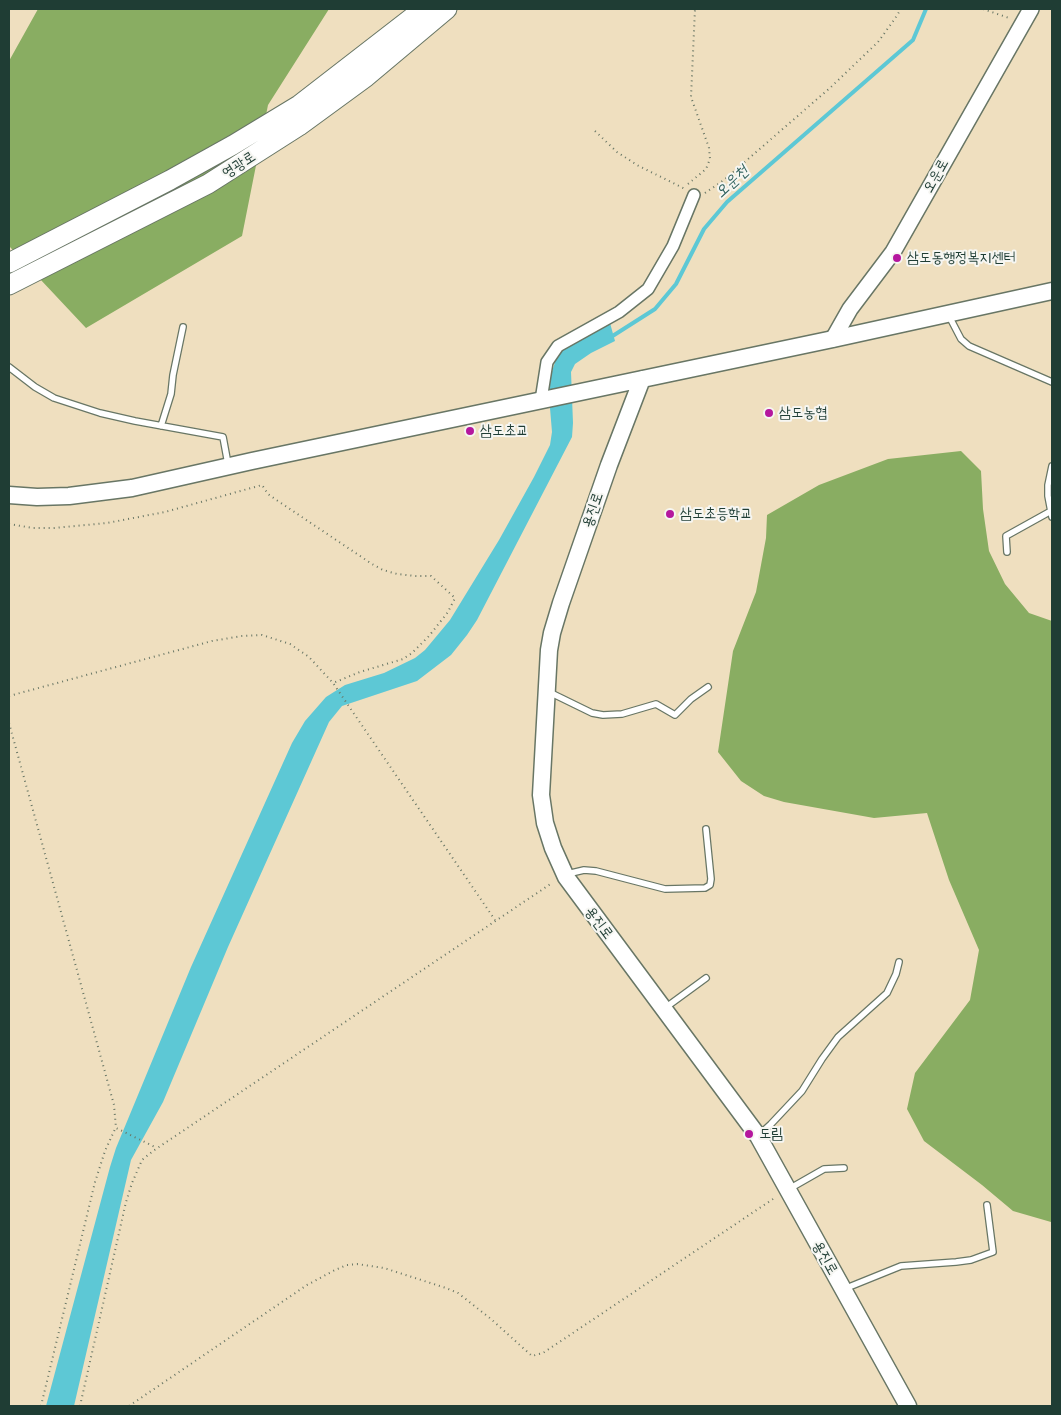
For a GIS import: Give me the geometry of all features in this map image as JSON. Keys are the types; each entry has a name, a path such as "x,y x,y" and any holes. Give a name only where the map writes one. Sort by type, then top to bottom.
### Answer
{"main road":[{"name":"영광로","path":"9,263 170,180 300,105 423,9"},
{"name":"영광로","path":"9,285 208,184 299,126 366,77 447,9"},
{"path":"9,494 37,497 99,493 132,488 1052,291"},
{"name":"용진로","path":"642,379 560,603 549,650 540,795 542,808 553,848 565,874 585,904 758,1136 908,1406"}],"street":[{"name":"오운로","path":"834,339 850,309 893,252 1032,9"},
{"path":"542,400 547,362 558,346 619,312 648,289 673,246 694,195"}],"lane":[{"path":"948,314 961,339 969,346 1052,382"},
{"path":"160,426 171,394 173,374 183,327"},
{"path":"9,367 34,387 54,398 100,413 223,437 229,466"},
{"path":"1007,552 1006,536 1052,514 1048,496 1048,485 1052,466"},
{"path":"547,691 592,713 603,715 622,714 656,704 675,715 691,699 708,687"},
{"path":"565,874 584,870 596,871 665,889 705,888 710,885 711,879 706,829"},
{"path":"758,1136 802,1091 838,1037 887,993 896,974 899,962"},
{"path":"664,1009 706,978"},
{"path":"787,1190 824,1169 844,1168"},
{"path":"842,1289 901,1266 971,1260 993,1252 987,1205"}],"path":[{"path":"684,188 706,169 710,159 709,148 691,97 694,9"},
{"path":"595,131 617,152 637,165 684,188 694,195 706,193 724,180 831,87 878,42 900,9"},
{"path":"983,9 1024,23"},
{"path":"9,524 33,528 54,528 107,523 165,512 262,485 268,494 372,564 396,574 431,576 456,598 448,612 429,636 412,653 403,659 360,672 333,683"},
{"path":"9,696 191,646 231,637 262,635 280,640 300,650 333,683 495,920"},
{"path":"9,723 114,1105 116,1128 105,1151 95,1182 40,1406"},
{"path":"80,1406 132,1183 142,1160 157,1148 565,874"},
{"path":"116,1128 157,1148"},
{"path":"129,1406 307,1286 346,1265 357,1264 384,1268 458,1293 491,1319 532,1356 544,1353 787,1190"}],"green space":[{"path":"38,9 329,9 268,105 242,236 86,328 9,246 9,61"},
{"path":"961,451 981,471 983,509 989,551 1005,584 1029,613 1052,621 1052,1222 1013,1211 924,1141 907,1109 915,1073 970,1000 979,950 949,880 927,813 874,818 784,802 764,796 741,781 718,752 733,651 756,592 766,538 767,515 819,485 888,459"}],"water":[{"path":"610,323 615,341 591,353 575,364 571,372 572,437 477,620 467,635 451,655 417,681 342,706 329,722 228,947 163,1102 131,1160 74,1406 46,1406 116,1148 191,967 292,743 305,721 326,697 345,685 384,673 415,658 425,650 450,620 499,540 550,445 552,432 548,384 556,359 564,348"}],"waterway":[{"name":"오운천","path":"611,337 655,309 676,284 704,229 727,202 913,40 926,9"}],"place":[{"name":"삼도동행정복지센터","path":"897,258"},
{"name":"삼도농협","path":"769,413"},
{"name":"삼도초교","path":"470,431"},
{"name":"삼도초등학교","path":"670,514"},
{"name":"도림","path":"749,1134"}]}
